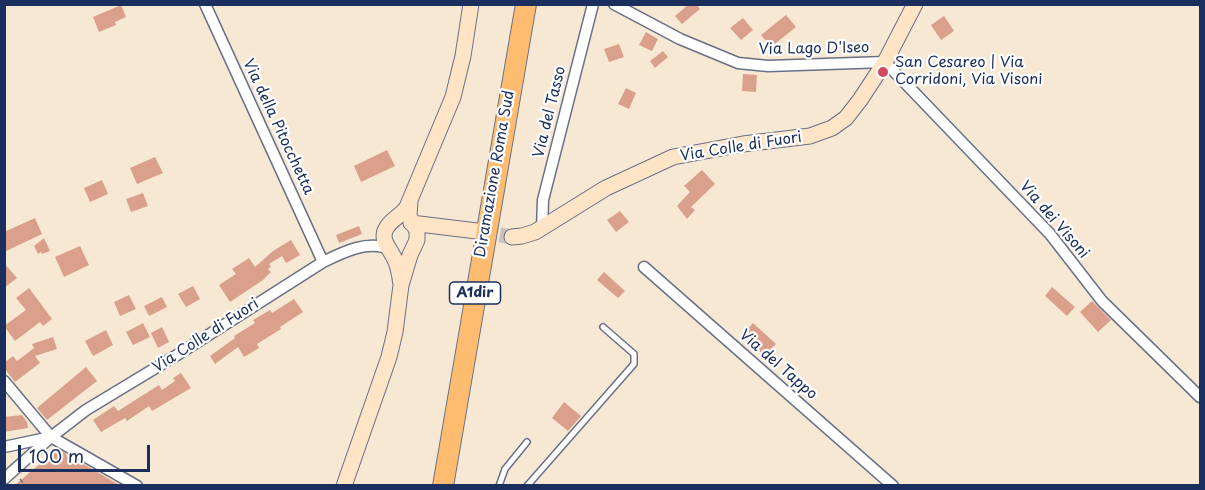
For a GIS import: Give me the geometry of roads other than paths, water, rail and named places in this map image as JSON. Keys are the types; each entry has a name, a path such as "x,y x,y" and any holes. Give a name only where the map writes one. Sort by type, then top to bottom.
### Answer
{"highway":[{"name":"Diramazione Roma Sud","path":"443,486 526,4"},
{"name":"Diramazione Roma Sud","path":"455,486 536,4"}],"street":[{"name":"Via della Pitocchetta","path":"205,4 323,262"},
{"path":"404,221 411,196 453,97 463,56 471,4"},
{"name":"Via del Tasso","path":"542,229 543,200 593,4"},
{"name":"Via Lago D'Iseo","path":"614,4 687,43 743,64 768,66 885,62"},
{"name":"Via Colle di Fuori","path":"512,237 542,229 606,188 673,157 810,136 829,130 852,111 885,62 915,4"},
{"name":"Via dei Visoni","path":"885,62 1050,234 1102,301 1200,397"},
{"path":"404,221 417,231 416,244"},
{"path":"401,285 396,262 385,242 384,234 387,227 404,221 477,231"},
{"path":"345,486 389,357 395,332 401,285 410,255 427,231 440,226"},
{"name":"Via Colle di Fuori","path":"366,246 384,234"},
{"path":"390,249 402,253 416,244"},
{"name":"Via Colle di Fuori","path":"4,479 51,437 86,410 323,262 344,252 366,246 381,246 390,249"},
{"name":"Via del Tappo","path":"644,267 893,486"},
{"path":"4,381 51,437 137,486"},
{"path":"4,447 51,437"}],"lane":[{"path":"527,486 634,364 634,354 603,327"},
{"path":"499,486 505,469 527,442"}],"tunnel":[{"path":"477,231 512,237"}],"place":[{"name":"San Cesareo | Via Corridoni, Via Visoni","path":"883,72"}]}
